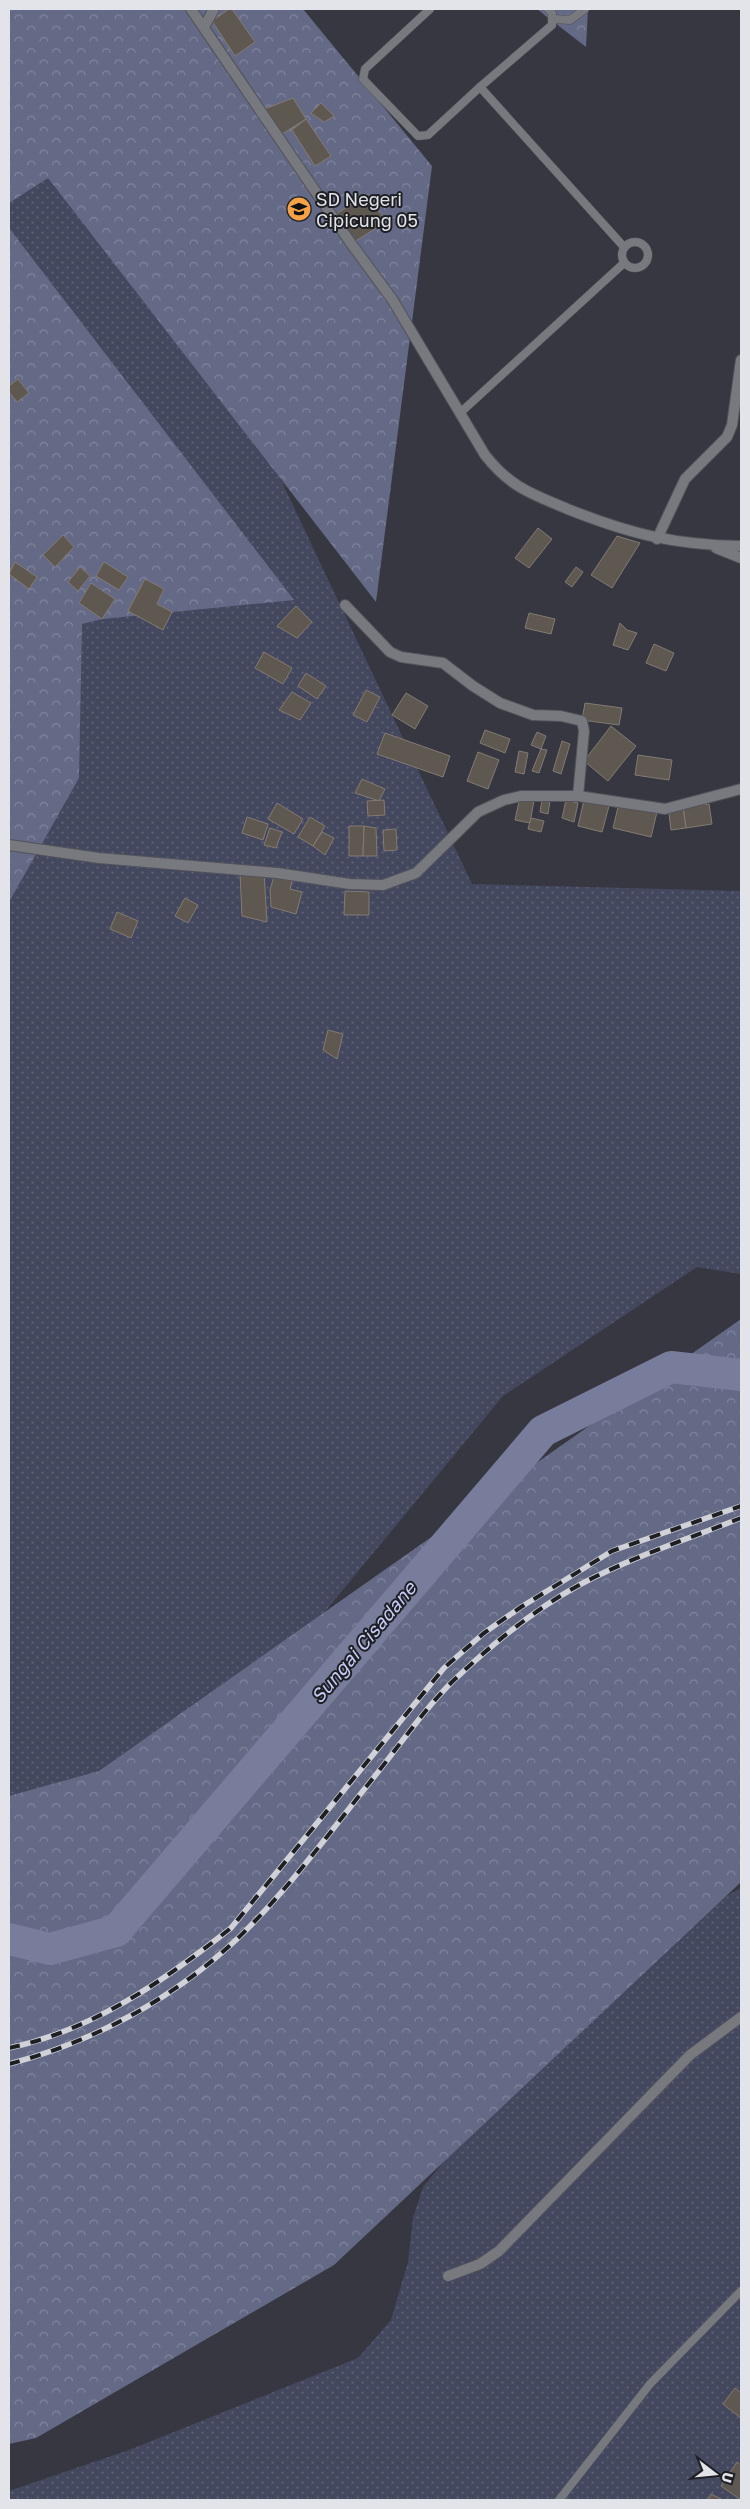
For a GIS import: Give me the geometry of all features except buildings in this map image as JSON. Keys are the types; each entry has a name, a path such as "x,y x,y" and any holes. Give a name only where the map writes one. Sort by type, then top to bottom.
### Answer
{"street":[{"path":"190,9 350,242 392,299 485,455 500,474 523,491 618,529 658,539 710,546 741,546"},
{"path":"204,27 214,9"},
{"path":"658,539 685,479 728,438 732,425 741,360"},
{"path":"710,546 741,558"},
{"path":"345,605 390,652 402,657 443,663 473,686 500,702 533,715 562,716 582,721 584,731 578,796"},
{"path":"9,845 108,858 277,873 350,884 383,885 416,873 478,812 491,805 521,796 578,796 665,809 741,789"},
{"path":"448,2276 480,2264 499,2251 684,2061 708,2040 741,2017"}],"lane":[{"path":"430,9 365,69 363,79 418,136 428,135 552,25 554,19 548,9"},
{"path":"554,19 570,20 585,9"},
{"path":"480,87 624,247"},
{"path":"631,242 640,242 647,247 649,256 646,264 639,269 631,268 624,263 622,255 624,247 631,242"},
{"path":"460,413 624,263"},
{"path":"559,2500 650,2384 741,2291"}],"shaded area":[{"path":"55,122 282,482 472,884 741,891 741,1274 697,1267 503,1396 237,1718 9,1821 9,152"},
{"path":"741,1888 741,2500 9,2500 9,2491 129,2450 358,2358 391,2320 408,2262 413,2218 423,2187 583,1993 679,1922"}],"green space":[{"path":"9,9 303,9 432,166 376,602 48,178 9,203"},
{"path":"537,9 588,9 586,47"},
{"path":"9,228 294,600 102,619 82,624 79,778 9,902"},
{"path":"741,1319 741,1882 334,2265 36,2438 9,2444 9,1796 99,1771"}],"waterway":[{"name":"Sungai Cisadane","path":"9,1939 50,1949 116,1931 543,1431 671,1367 741,1375"}],"railway":[{"path":"9,2048 40,2040 70,2029 126,2001 180,1967 231,1928 444,1668 484,1633 521,1607 612,1551 741,1506"},
{"path":"9,2064 71,2044 101,2031 159,1999 212,1961 237,1939 290,1883 421,1716 443,1691 483,1654 530,1616 600,1574 741,1518"}],"place":[{"name":"SD Negeri Cipicung 05","path":"299,209"}]}
